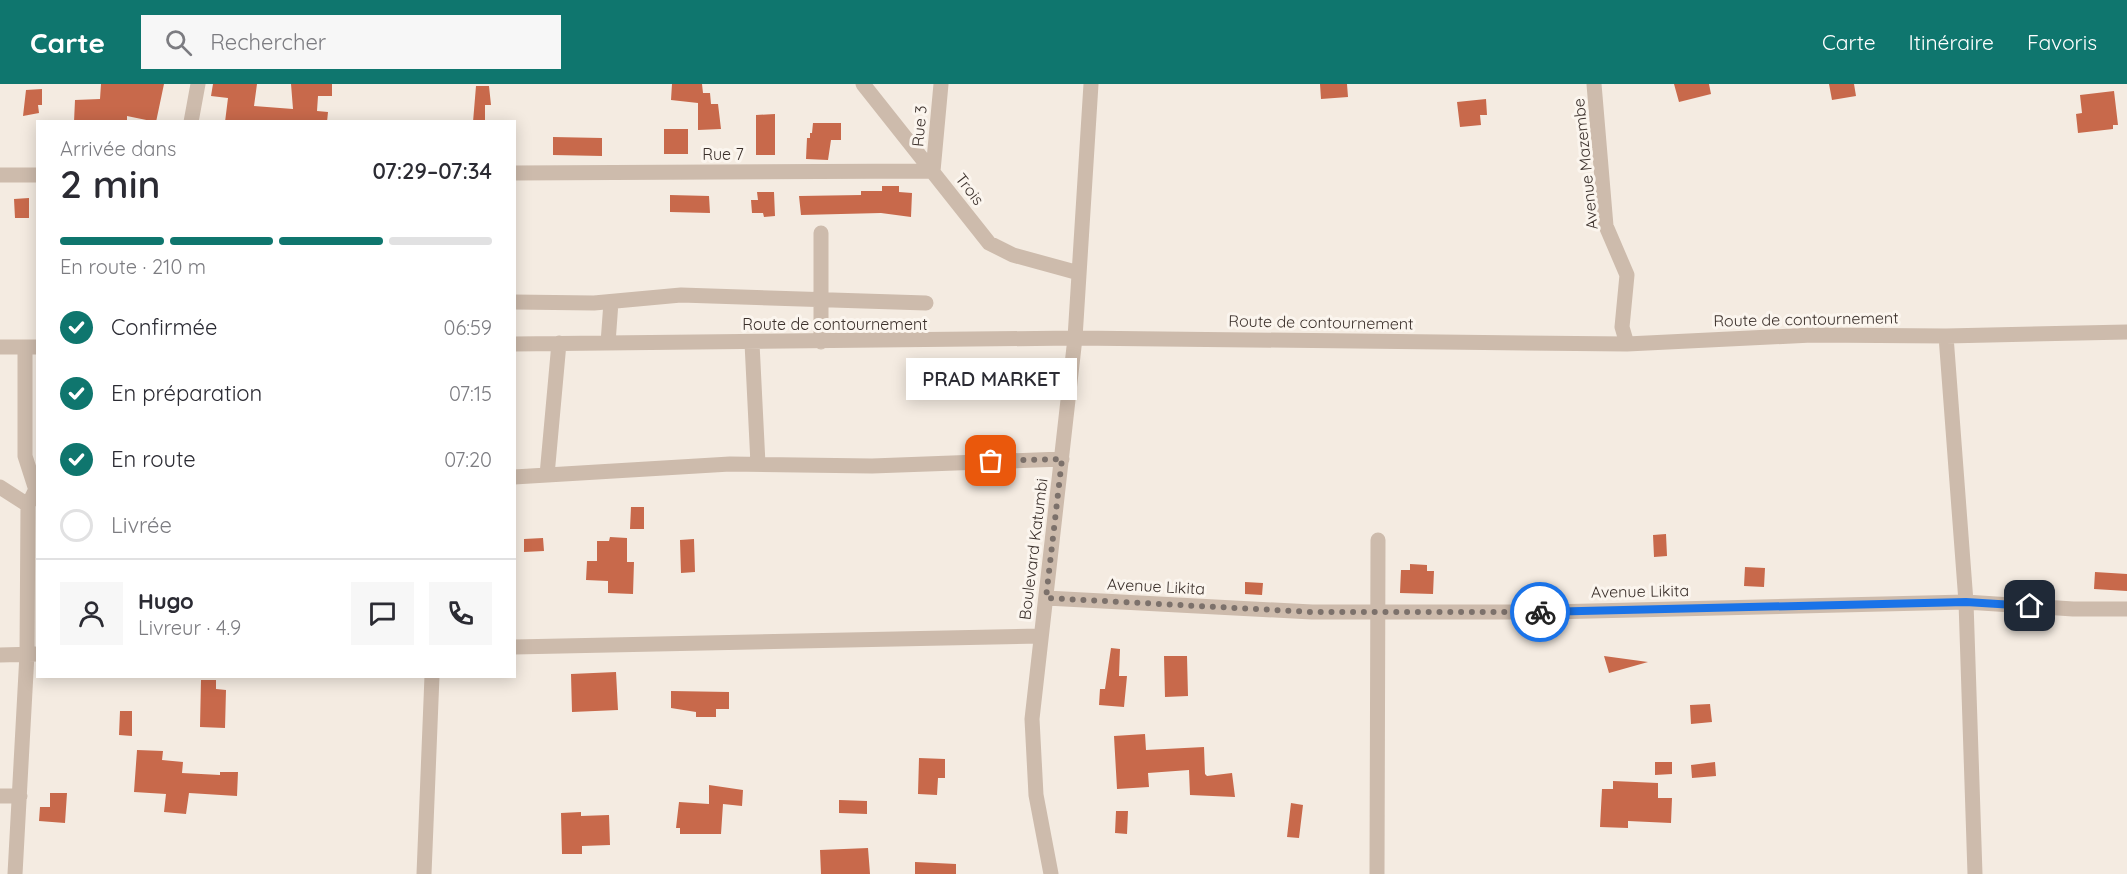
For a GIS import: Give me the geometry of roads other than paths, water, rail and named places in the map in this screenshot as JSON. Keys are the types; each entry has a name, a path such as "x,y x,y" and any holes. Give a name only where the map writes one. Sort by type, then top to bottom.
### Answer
{"street":[{"path":"191,120 198,84"},
{"name":"Trois","path":"863,84 989,243 1013,255 1079,273"},
{"name":"Rue 3","path":"933,171 941,84"},
{"name":"Boulevard Katumbi","path":"1051,874 1036,795 1032,719 1075,338 1091,84"},
{"name":"Avenue Mazembe","path":"1594,84 1606,226 1627,274 1622,327 1627,344"},
{"name":"Rue 7","path":"516,173 933,171"},
{"path":"0,176 36,175"},
{"path":"821,233 823,298 821,342"},
{"path":"516,302 611,302 681,295 926,303"},
{"path":"608,343 611,302"},
{"name":"Route de contournement","path":"516,344 1075,338 1627,344 1790,336 1946,336 2127,332"},
{"path":"1946,336 1966,602 1975,874"},
{"path":"547,475 559,343"},
{"path":"752,343 758,464"},
{"path":"0,347 31,347 25,456 36,486 28,505 32,654 15,874"},
{"path":"516,477 758,464 872,466 1062,459"},
{"path":"0,487 28,505"},
{"path":"1377,874 1378,540"},
{"name":"Avenue Likita","path":"1046,598 1300,612 1549,612 1966,602 2073,609 2127,609"},
{"path":"516,647 1041,636"},
{"path":"0,655 32,654"},
{"path":"423,874 432,678"},
{"path":"0,796 20,796"}],"place":[{"name":"PRAD MARKET","path":"991,461"}]}
